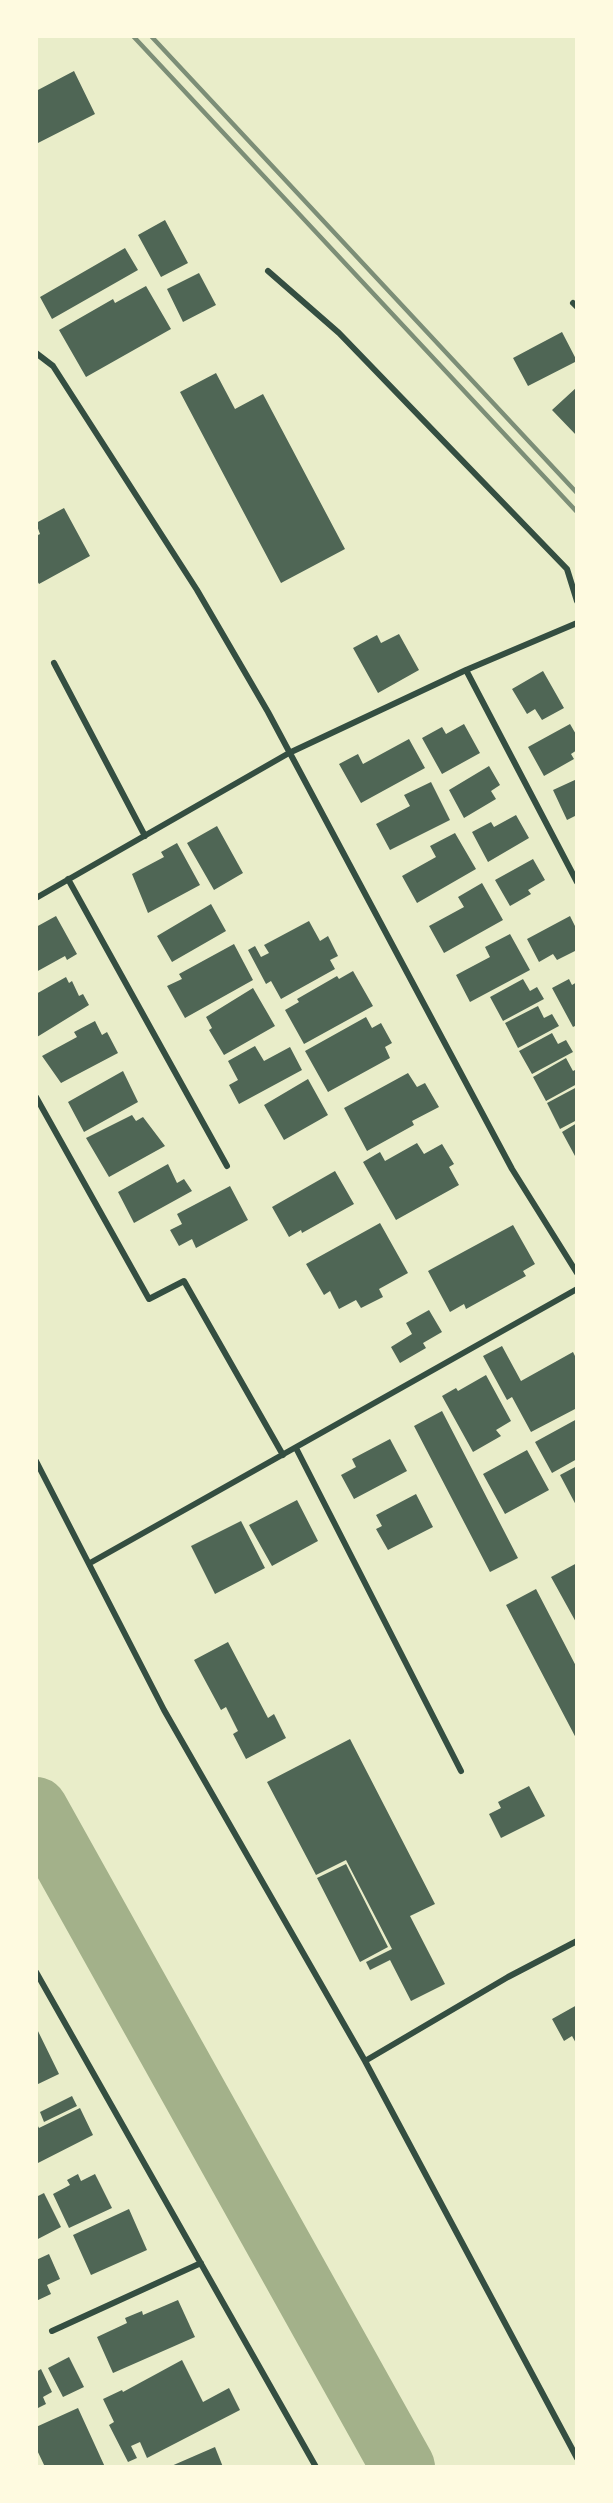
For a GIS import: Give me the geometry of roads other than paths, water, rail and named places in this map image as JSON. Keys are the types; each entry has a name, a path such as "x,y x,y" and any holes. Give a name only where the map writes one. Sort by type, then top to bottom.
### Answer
{"street":[{"path":"268,271 339,333 567,569 577,601"},
{"path":"36,353 53,366 197,590 289,753 512,1169 577,1273"},
{"path":"36,898 289,753 466,670 577,623"},
{"path":"54,663 145,836"},
{"path":"466,670 577,882"},
{"path":"68,879 227,1166"},
{"path":"36,1096 149,1299 184,1281 283,1455"},
{"path":"90,1563 577,1289"},
{"path":"296,1448 461,1772"},
{"path":"36,1461 164,1710 365,2061 577,2458"},
{"path":"365,2061 508,1977 577,1941"},
{"path":"36,1972 316,2467"},
{"path":"52,2331 201,2262"}],"waterway":[{"path":"36,1809 403,2467"}],"railway":[{"path":"133,36 577,512"},
{"path":"151,36 577,493"}]}
